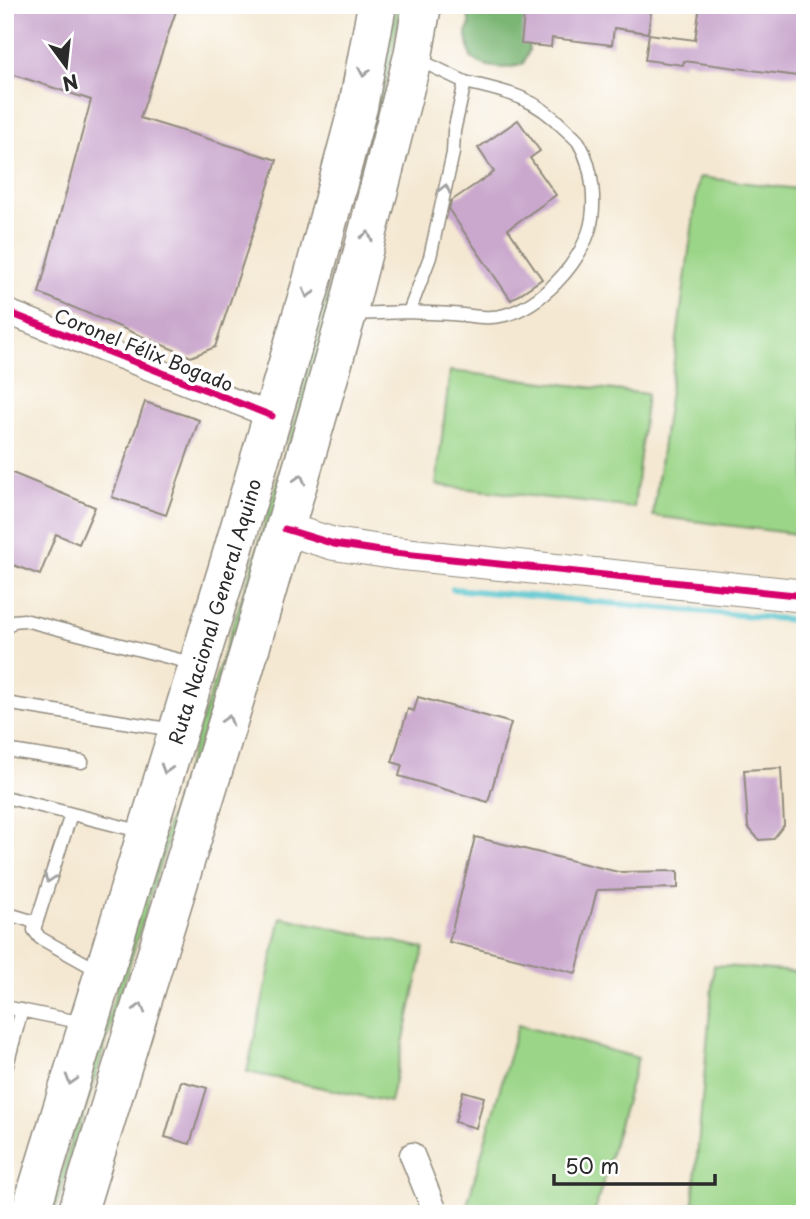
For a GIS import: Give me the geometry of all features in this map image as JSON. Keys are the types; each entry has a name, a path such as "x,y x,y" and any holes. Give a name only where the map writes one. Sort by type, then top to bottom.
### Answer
{"highway":[{"name":"Ruta Nacional General Aquino","path":"30,1214 199,664 312,281 355,118 377,5"},
{"path":"77,1214 285,529 347,314 413,57 422,5"}],"street":[{"name":"Coronel Félix Bogado","path":"5,311 272,416"},
{"path":"285,529 334,544 394,553 805,596"},
{"path":"412,1155 436,1214"}],"lane":[{"path":"347,314 409,312 480,318 505,315 532,302 559,280 576,258 589,231 592,188 588,166 579,143 536,104 510,93 465,82 413,57"},
{"path":"409,312 430,257 453,153 454,131 465,82"},
{"path":"5,629 13,621 24,620 199,664"},
{"path":"5,703 178,730"},
{"path":"5,750 82,762"},
{"path":"5,797 147,833"},
{"path":"71,814 34,922 34,930 40,938 104,973"},
{"path":"5,913 34,922"},
{"path":"5,1007 88,1024"},
{"path":"5,1072 22,1010"}],"green space":[{"path":"397,5 402,5 378,119 298,431 255,575 157,874 54,1214 49,1214 152,872 250,573 292,430 373,118"},
{"path":"466,5 526,5 529,51 523,64 496,67 471,58 466,32 470,25"},
{"path":"699,177 805,190 805,535 653,516"},
{"path":"450,371 647,394 634,508 436,485"},
{"path":"281,917 424,948 390,1102 247,1072"},
{"path":"714,965 805,973 805,1214 692,1214"},
{"path":"518,1025 638,1058 594,1214 465,1212"}],"building":[{"path":"5,5 178,5 140,118 277,160 215,347 191,357 39,293 91,100 5,72"},
{"path":"525,5 652,5 648,33 614,28 612,45 552,38 551,47 521,44"},
{"path":"700,5 748,8 748,5 805,5 805,77 684,61 683,65 645,60 649,34 695,40"},
{"path":"518,120 540,151 530,158 556,195 508,229 542,279 511,300 449,210 451,201 494,172 478,148"},
{"path":"145,402 199,420 166,515 112,497"},
{"path":"5,470 95,507 79,544 56,534 40,575 5,562"},
{"path":"418,697 511,723 488,802 399,776 402,765 392,762 408,709 414,711"},
{"path":"781,768 784,825 773,839 759,840 748,827 744,770"},
{"path":"475,837 618,872 678,871 678,888 597,890 576,973 449,942"},
{"path":"181,1081 207,1088 190,1144 165,1137"},
{"path":"463,1091 484,1097 476,1128 455,1122"}],"waterway":[{"path":"453,589 805,621"}],"cycle path":[{"path":"5,311 272,416"},
{"path":"285,529 334,544 394,553 805,596"}]}
